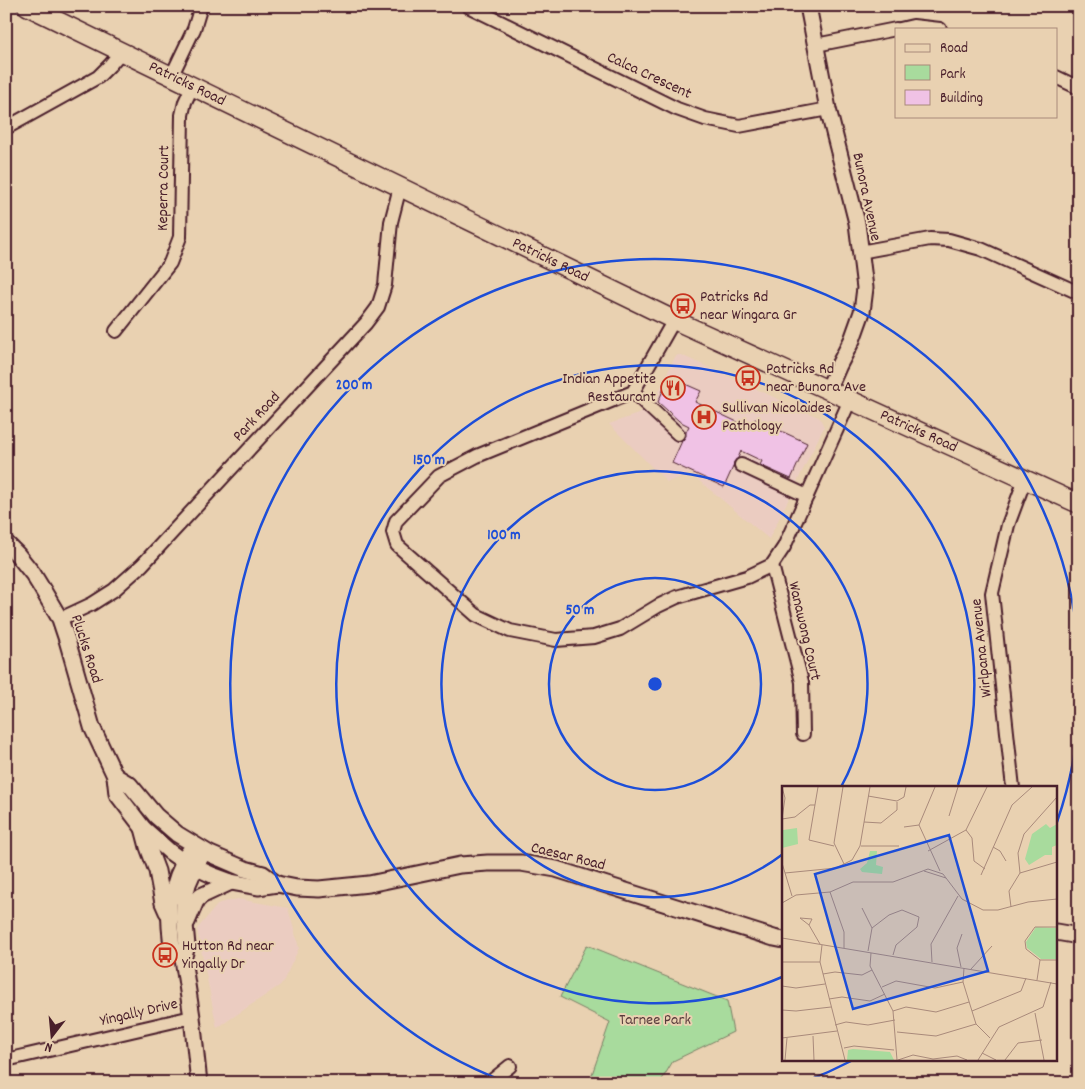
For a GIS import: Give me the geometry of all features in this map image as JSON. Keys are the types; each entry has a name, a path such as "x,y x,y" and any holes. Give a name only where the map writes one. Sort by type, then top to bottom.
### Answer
{"main road":[{"name":"Patricks Road","path":"27,6 674,320 1079,504"}],"street":[{"path":"172,77 194,29 202,6"},
{"name":"Calca Crescent","path":"468,6 677,109 705,119 739,126 828,109"},
{"name":"Bunora Avenue","path":"808,6 828,109 856,223 866,288 862,312 852,340 838,365 828,390"},
{"path":"903,28 913,26 931,28"},
{"path":"816,45 895,30"},
{"path":"6,128 98,77 121,52"},
{"path":"1058,79 1079,88"},
{"name":"Keperra Court","path":"116,331 170,263 180,237 182,115 185,102 192,87"},
{"name":"Park Road","path":"60,620 92,604 114,590 142,565 366,323 378,307 385,285 391,222 400,187"},
{"path":"860,252 930,239 949,240 981,249 1079,293"},
{"path":"674,320 633,392 477,456 439,476 396,522 393,532 397,545 476,615 510,631 556,640 594,637 620,628 677,597 747,577 772,565 784,547 850,400"},
{"path":"633,392 678,434"},
{"path":"741,466 807,496"},
{"name":"Wirlpana Avenue","path":"1013,786 992,593 1008,525 1025,479"},
{"name":"Plucks Road","path":"6,543 33,574 60,620 92,727 115,776 117,794 143,828 189,865"},
{"name":"Wanawong Court","path":"772,565 802,682 804,734"},
{"name":"Plucks Road","path":"115,776 130,785 156,816 177,834 199,848"},
{"path":"143,828 157,871 163,904 169,915"},
{"path":"183,958 172,947 169,903 178,875 189,865 199,848"},
{"name":"Caesar Road","path":"199,848 245,869 263,874 277,884"},
{"name":"Caesar Road","path":"189,865 231,882 258,887 277,884 297,888 319,889 369,884 460,865 488,862 521,863 556,868 782,940"},
{"path":"189,865 188,884 184,901 188,946 183,958 199,1083"},
{"path":"185,927 196,901 201,896 231,882"},
{"path":"1058,932 1079,936"},
{"name":"Yingally Drive","path":"6,1060 192,1017"},
{"path":"489,1083 510,1066"}],"shaded area":[{"path":"678,355 820,418 824,427 769,539 691,474 667,482 609,424 638,414 655,400 675,357"},
{"path":"238,899 288,908 299,948 282,984 217,1028 197,929 219,903"}],"green space":[{"name":"Tarnee Park","path":"587,945 727,1001 733,1032 673,1061 660,1083 589,1083 610,1022 560,997"}],"building":[{"path":"669,377 701,391 695,402 750,428 755,419 807,443 791,479 760,465 762,461 741,451 734,462 724,487 672,463 689,426 679,421 658,402"}],"place":[{"name":"Patricks Rd near Wingara Gr","path":"683,306"},
{"name":"Patricks Rd near Bunora Ave","path":"748,378"},
{"name":"Indian Appetite Restaurant","path":"673,388"},
{"name":"Sullivan Nicolaides Pathology","path":"704,417"},
{"name":"Hutton Rd near Yingally Dr","path":"165,955"}]}
